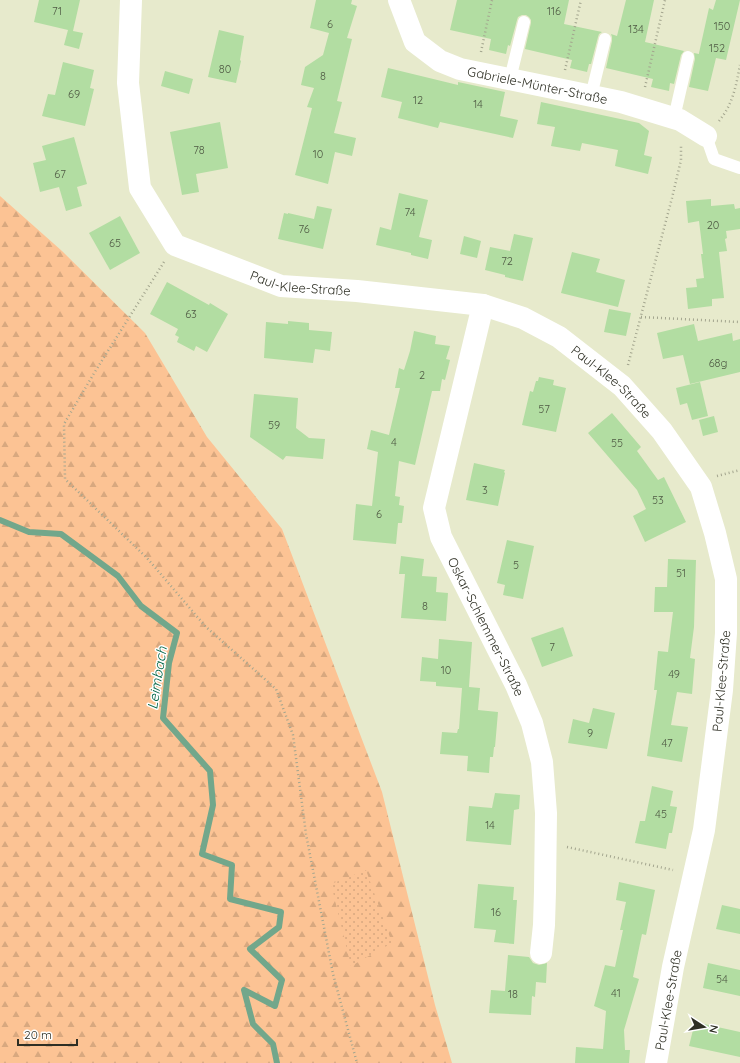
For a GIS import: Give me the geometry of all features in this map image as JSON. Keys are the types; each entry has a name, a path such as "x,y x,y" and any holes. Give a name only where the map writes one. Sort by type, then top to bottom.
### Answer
{"street":[{"path":"131,0 128,83 140,188 175,245"},
{"name":"Gabriele-Münter-Straße","path":"399,0 415,42 440,61 460,69 621,102 680,120 706,136"},
{"name":"Paul-Klee-Straße","path":"175,245 281,286 357,291 483,305 523,318 559,337 622,386 662,432 701,488 715,533 726,579 726,634 722,690 704,830 673,967 656,1063"},
{"name":"Oskar-Schlemmer-Straße","path":"483,305 434,508 441,537 516,685 532,722 542,762 546,813 546,842 544,925 541,953"}],"lane":[{"path":"510,79 524,22"},
{"path":"591,96 605,39"},
{"path":"674,118 688,57"},
{"path":"706,136 714,159 740,168"}],"path":[{"path":"476,72 492,0"},
{"path":"560,90 581,0"},
{"path":"644,89 665,0"},
{"path":"706,136 725,114 734,94 740,65"},
{"path":"622,386 681,160"},
{"path":"175,245 96,370 64,424 65,479 147,558 206,627 276,689 293,735 306,834 333,974 357,1063"},
{"path":"640,317 740,322"},
{"path":"546,842 693,875"}],"green space":[{"path":"0,196 62,251 145,333 207,437 282,529 382,792 435,1005 452,1063 0,1063"},
{"path":"366,870 392,943 351,966 331,884"}],"building":[{"path":"39,0 80,0 73,31 83,33 79,49 64,45 68,30 34,22"},
{"path":"316,0 352,0 351,4 357,6 347,38 352,39 337,101 342,102 334,133 356,138 352,156 335,152 328,184 295,175 312,108 307,107 314,88 301,85 305,67 323,55 329,33 310,28"},
{"path":"457,0 569,0 564,24 602,32 599,34 591,64 589,64 587,72 570,68 572,60 525,49 531,23 531,20 526,15 518,17 510,46 508,45 506,54 489,50 491,39 450,30"},
{"path":"626,0 654,0 645,42 684,51 681,55 674,84 670,83 669,91 651,87 653,79 606,68 612,41 611,34 617,36"},
{"path":"716,0 740,0 726,60 716,58 708,91 689,87 695,59 694,53 699,54 709,8 713,10"},
{"path":"219,30 244,36 241,61 236,83 208,77"},
{"path":"63,62 94,70 90,88 94,89 85,126 42,116 48,94 55,95"},
{"path":"388,68 458,85 458,82 505,92 500,116 518,120 513,138 440,122 438,128 398,118 402,102 381,97"},
{"path":"165,71 193,79 189,94 161,86"},
{"path":"541,102 639,123 649,131 644,155 652,157 648,174 615,166 618,150 582,143 580,151 551,146 555,127 537,124"},
{"path":"220,122 228,168 196,174 199,192 182,195 170,132"},
{"path":"74,137 87,184 77,187 82,206 66,211 59,187 40,192 33,163 46,160 42,146"},
{"path":"399,193 428,200 419,237 432,240 428,259 411,255 411,253 376,245 380,227 391,230"},
{"path":"711,199 711,206 734,204 735,209 740,208 740,229 726,231 727,238 725,239 727,251 719,252 724,298 712,299 712,306 688,309 686,288 697,287 696,279 704,278 699,221 688,223 686,201"},
{"path":"317,206 332,209 323,249 278,239 284,213 314,219"},
{"path":"120,216 140,253 110,270 89,233"},
{"path":"514,234 533,238 523,281 485,270 490,247 510,251"},
{"path":"464,236 481,241 477,258 460,254"},
{"path":"572,252 600,259 596,272 625,280 618,307 561,293"},
{"path":"167,282 209,305 210,303 228,314 207,352 196,346 194,351 177,342 179,337 175,335 178,329 150,314"},
{"path":"609,309 631,313 626,336 604,332"},
{"path":"288,321 309,323 309,330 332,332 330,351 315,349 313,363 264,358 266,322 288,324"},
{"path":"694,324 698,341 732,333 733,341 740,339 740,372 690,384 683,355 663,359 657,333"},
{"path":"414,331 436,336 435,344 450,346 446,359 450,360 445,380 442,379 440,391 432,391 415,465 399,461 395,496 400,497 399,505 404,506 402,523 398,523 396,544 353,540 356,504 372,506 378,452 367,449 371,430 389,435 400,388 395,388 399,368 404,370"},
{"path":"539,377 554,380 553,385 566,388 556,432 522,425 530,391 533,392 536,381 538,381"},
{"path":"700,382 708,416 692,420 687,403 680,405 676,388"},
{"path":"254,394 298,398 296,428 309,438 325,439 323,459 286,456 283,460 250,437"},
{"path":"612,413 641,447 637,451 658,480 664,477 686,522 645,542 633,516 646,509 637,490 588,433"},
{"path":"714,416 718,432 703,436 699,420"},
{"path":"474,463 505,470 498,506 466,500"},
{"path":"507,540 534,546 523,599 503,595 505,585 497,583"},
{"path":"401,556 424,559 422,576 437,577 436,592 448,593 446,621 401,618 405,574 399,574"},
{"path":"668,559 696,560 694,627 690,658 695,659 692,694 677,692 671,725 688,727 682,762 647,756 657,690 654,690 658,651 668,652 673,612 654,612 655,587 667,587"},
{"path":"563,627 573,656 542,667 531,638"},
{"path":"439,639 472,642 469,687 480,688 478,710 498,712 495,747 493,757 490,757 489,773 467,771 468,756 440,754 442,732 457,733 459,729 462,688 436,686 436,682 420,681 422,657 438,659"},
{"path":"593,708 615,713 607,749 568,743 573,719 589,723"},
{"path":"652,786 673,791 670,806 677,807 672,833 669,833 666,849 635,843 640,821 645,821"},
{"path":"495,793 520,795 519,809 514,810 511,845 466,841 469,806 492,808"},
{"path":"619,882 655,890 646,935 642,934 633,977 639,979 624,1030 625,1050 630,1050 629,1063 575,1063 576,1047 603,1049 606,1011 594,1006 605,965 615,967 623,930 620,930 626,902 616,900"},
{"path":"478,884 514,887 513,900 517,900 514,944 494,942 496,930 474,928"},
{"path":"722,905 740,909 740,934 716,929"},
{"path":"508,955 529,957 533,963 539,965 547,963 546,983 536,982 535,997 532,996 531,1015 489,1013 491,990 505,991"},
{"path":"708,963 740,970 740,996 703,988"},
{"path":"695,1022 740,1032 740,1057 689,1046"}],"waterway":[{"name":"Leimbach","path":"0,520 29,532 61,534 118,576 141,606 177,633 169,663 163,718 210,771 213,805 202,854 232,865 230,899 281,912 279,927 250,949 282,980 275,1006 244,990 253,1024 273,1044 277,1063"}]}
